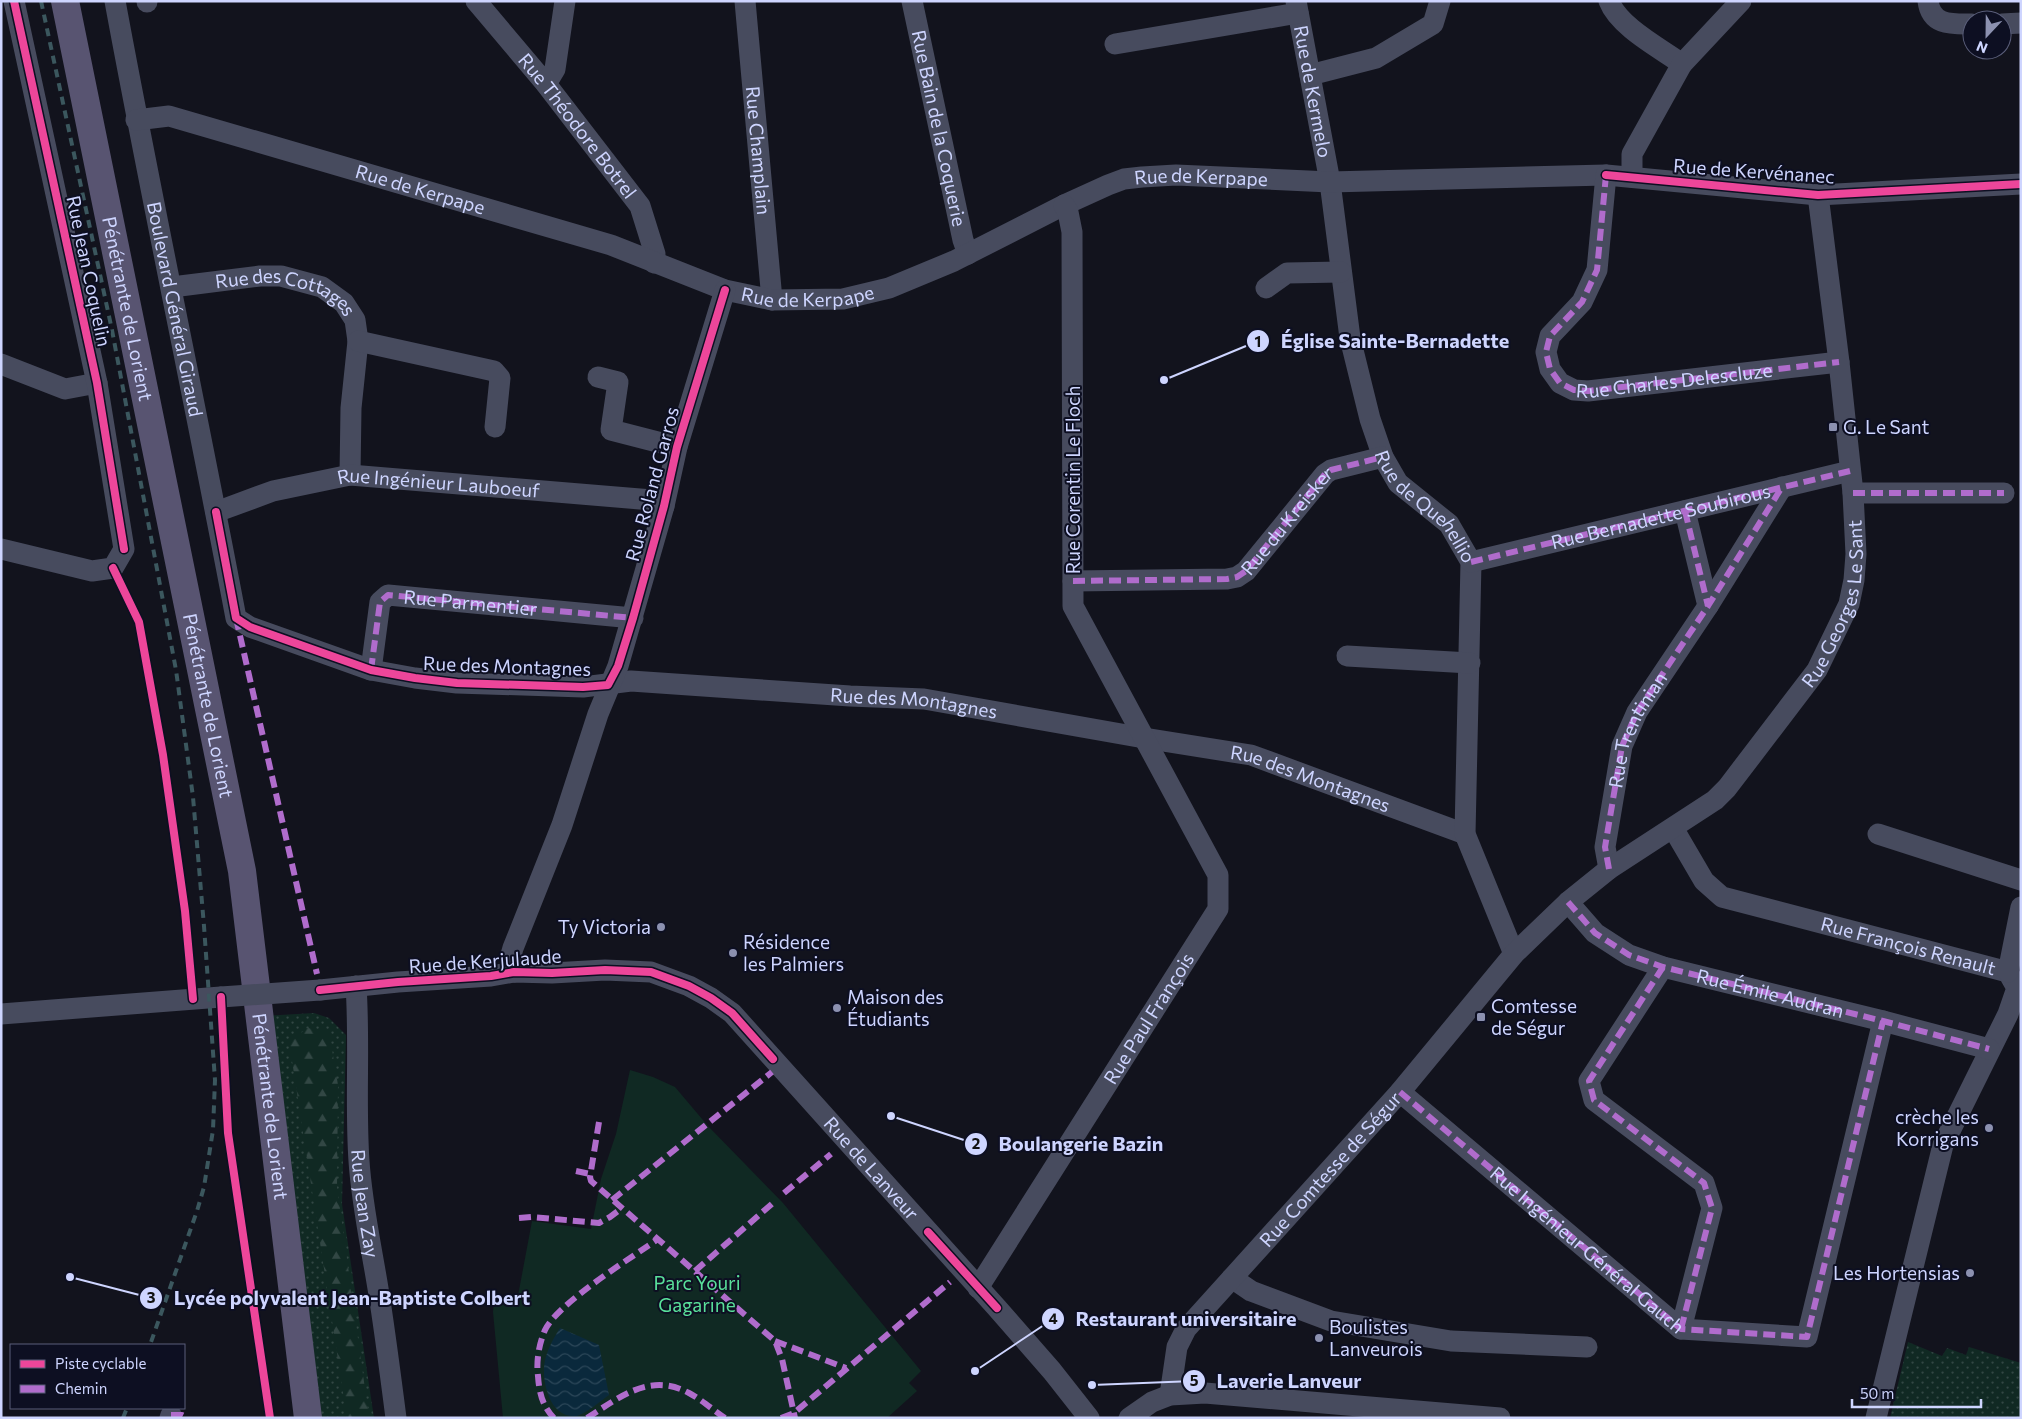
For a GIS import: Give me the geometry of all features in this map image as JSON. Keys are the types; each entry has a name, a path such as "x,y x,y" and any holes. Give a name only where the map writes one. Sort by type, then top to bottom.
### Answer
{"main road":[{"name":"Pénétrante de Lorient","path":"65,1 242,871 308,1418"}],"street":[{"name":"Rue Jean Coquelin","path":"1,549 92,571 113,568 124,549 97,383 14,1"},
{"name":"Boulevard Général Giraud","path":"115,1 136,120 172,287 236,618"},
{"name":"Rue Théodore Botrel","path":"476,1 546,84 640,206 655,254 654,263"},
{"path":"546,84 555,69 565,1"},
{"name":"Rue Champlain","path":"745,1 772,300"},
{"name":"Rue Bain de la Coquerie","path":"912,1 960,230 968,254"},
{"path":"1310,75 1376,58 1433,24 1440,1"},
{"path":"1609,1 1614,11 1625,24 1682,64"},
{"path":"1632,177 1632,154 1682,64 1741,1"},
{"path":"1928,1 1931,11 1940,22 1962,24"},
{"path":"1115,44 1297,7"},
{"name":"Rue de Kermelo","path":"1297,7 1330,182"},
{"name":"Rue de Kerpape","path":"136,120 169,116 611,245 725,290 772,300 843,299 889,288 968,254 1064,204 1124,179 1142,176 1176,175 1330,182"},
{"name":"Rue de Kervénanec","path":"1330,182 1606,175 1818,195 2021,184"},
{"name":"Rue Charles Delescluze","path":"1606,175 1597,270 1582,302 1550,336 1547,344 1546,358 1550,369 1560,382 1574,390 1588,391 1839,362"},
{"name":"Rue de Quehellio","path":"1330,182 1350,338 1370,419 1383,457 1398,483 1449,524 1471,562 1465,834"},
{"name":"Rue Georges Le Sant","path":"1568,902 1608,869 1715,800 1727,788 1817,670 1849,604 1856,554 1853,493 1818,195"},
{"name":"Rue Corentin Le Floch","path":"1064,204 1068,212 1072,232 1073,606 1144,738"},
{"path":"1266,288 1287,273 1341,272"},
{"name":"Rue des Cottages","path":"172,287 260,276 281,276 322,287 344,303 355,320 358,341 351,408 350,475"},
{"name":"Rue Roland Garros","path":"514,972 511,955 520,926 562,825 608,685 618,666 633,618 664,506 677,447 725,290"},
{"path":"358,341 494,372 500,378 495,427"},
{"path":"1,364 65,389 97,383"},
{"path":"598,377 618,382 611,430 677,447"},
{"name":"Rue du Kreisker","path":"1073,581 1237,577 1246,571 1324,474 1331,470 1383,457"},
{"name":"Rue Bernadette Soubirous","path":"1471,562 1850,471"},
{"name":"Rue Ingénieur Lauboeuf","path":"216,512 273,491 350,475 652,500 664,506"},
{"name":"Rue Trentinian","path":"1608,869 1605,847 1622,746 1637,712 1708,606 1782,487"},
{"path":"1853,493 2004,493"},
{"path":"1685,511 1708,606"},
{"name":"Rue Parmentier","path":"371,670 380,602 388,595 633,618"},
{"name":"Rue des Montagnes","path":"236,618 250,628 371,670 415,678 457,683 583,687 631,681 850,696 924,699 1251,755 1465,834"},
{"path":"1347,656 1470,663"},
{"name":"Rue Paul François","path":"978,1288 1218,909 1218,875 1144,738"},
{"name":"Rue François Renault","path":"1673,828 1704,881 1722,897 2008,972 2018,988 2008,1014 1943,1145 1876,1418"},
{"path":"1465,834 1514,954"},
{"path":"1878,834 2021,880"},
{"name":"Rue Comtesse de Ségur","path":"1170,1395 1177,1347 1186,1329 1400,1092 1514,954 1568,902"},
{"name":"Rue Émile Audran","path":"1568,902 1595,933 1629,955 1662,967 1989,1049"},
{"path":"2008,972 2021,907"},
{"path":"1662,967 1589,1081 1594,1100 1704,1183 1712,1208 1681,1329"},
{"name":"Rue de Kerjulaude","path":"1,1014 320,990 490,976 514,972 552,973 606,970 651,972"},
{"name":"Rue de Lanveur","path":"651,972 689,986 711,998 732,1013 1045,1364 1089,1418"},
{"name":"Rue Jean Zay","path":"356,986 359,1028 357,1110 360,1169 396,1418"},
{"name":"Rue Ingénieur Général Gauch","path":"1400,1092 1681,1329 1807,1337 1883,1021"},
{"path":"1232,1278 1251,1291 1331,1320 1451,1341 1587,1347"},
{"path":"1129,1418 1152,1402 1170,1395 1204,1393 1500,1418"}],"green space":[{"path":"314,1013 329,1018 346,1035 342,1204 374,1418 320,1418 263,1016"},
{"path":"308,1028 329,1032 338,1085 337,1187 369,1418 347,1418 289,1041"},
{"name":"Parc Youri Gagarine","path":"630,1070 653,1077 675,1087 708,1126 783,1203 921,1371 909,1383 917,1391 887,1418 503,1418 493,1312 494,1303 517,1301 532,1221 591,1229 601,1179 616,1134"},
{"path":"1908,1342 1942,1356 1947,1348 1966,1355 1969,1347 2021,1363 2021,1418 1890,1418"}],"water":[{"path":"560,1328 599,1345 609,1395 577,1416 560,1412 554,1406 545,1382 544,1367 546,1357 552,1341"}],"railway":[{"path":"41,1 112,330 176,670 193,797 204,926 215,1080 213,1130 204,1187 197,1211 150,1344"},
{"path":"123,1418 127,1409"}],"marked path":[{"path":"1606,175 1597,270 1582,302 1550,336 1546,352 1550,369 1560,383 1574,390 1588,391 1839,362"},
{"path":"1073,581 1227,579 1237,577 1246,571 1325,474 1331,470 1383,457"},
{"path":"1471,562 1850,471"},
{"path":"1609,869 1605,847 1622,746 1637,712 1708,606 1782,487"},
{"path":"1853,493 2004,493"},
{"path":"1685,511 1708,606"},
{"path":"371,670 380,602 388,595 633,618"},
{"path":"236,618 317,974"},
{"path":"1568,902 1595,933 1629,955 1663,967 1989,1049"},
{"path":"1663,967 1589,1081 1594,1100 1704,1183 1712,1208 1681,1329"},
{"path":"1400,1092 1681,1329 1807,1337 1883,1021"},
{"path":"612,1200 772,1072"},
{"path":"599,1122 590,1177 591,1181 775,1341 782,1359 795,1418"},
{"path":"784,1193 831,1154"},
{"path":"576,1171 590,1174"},
{"path":"695,1271 774,1202"},
{"path":"519,1218 532,1217 599,1223 622,1208"},
{"path":"554,1418 544,1403 538,1382 538,1353 545,1330 552,1319 579,1294 658,1239"},
{"path":"781,1418 794,1413 950,1282"},
{"path":"775,1341 846,1368"},
{"path":"587,1418 623,1395 648,1386 661,1385 675,1387 689,1393 725,1418"},
{"path":"171,1415 182,1415 188,1418"}],"cycle path":[{"path":"14,1 97,383 124,549"},
{"path":"1606,175 1818,195 2021,184"},
{"path":"216,512 236,618 250,627 371,670 415,678 457,683 583,687 608,685 618,666 633,618 664,506 677,447 725,290"},
{"path":"113,568 139,622 163,755 185,911 193,999"},
{"path":"320,990 398,982 491,976 514,972 552,973 605,970 651,972 689,986 711,998 732,1013 773,1059"},
{"path":"221,997 228,1133 270,1418"},
{"path":"928,1232 997,1308"}],"place":[{"name":"Église Sainte-Bernadette","path":"1164,380"},
{"name":"G. Le Sant","path":"1833,427"},
{"name":"Ty Victoria","path":"661,927"},
{"name":"Résidence les Palmiers","path":"733,953"},
{"name":"Maison des Étudiants","path":"837,1008"},
{"name":"Comtesse de Ségur","path":"1481,1017"},
{"name":"Boulangerie Bazin","path":"891,1116"},
{"name":"crèche les Korrigans","path":"1989,1128"},
{"name":"Les Hortensias","path":"1970,1273"},
{"name":"Lycée polyvalent Jean-Baptiste Colbert","path":"70,1277"},
{"name":"Boulistes Lanveurois","path":"1319,1338"},
{"name":"Restaurant universitaire","path":"975,1371"},
{"name":"Laverie Lanveur","path":"1092,1385"}]}
